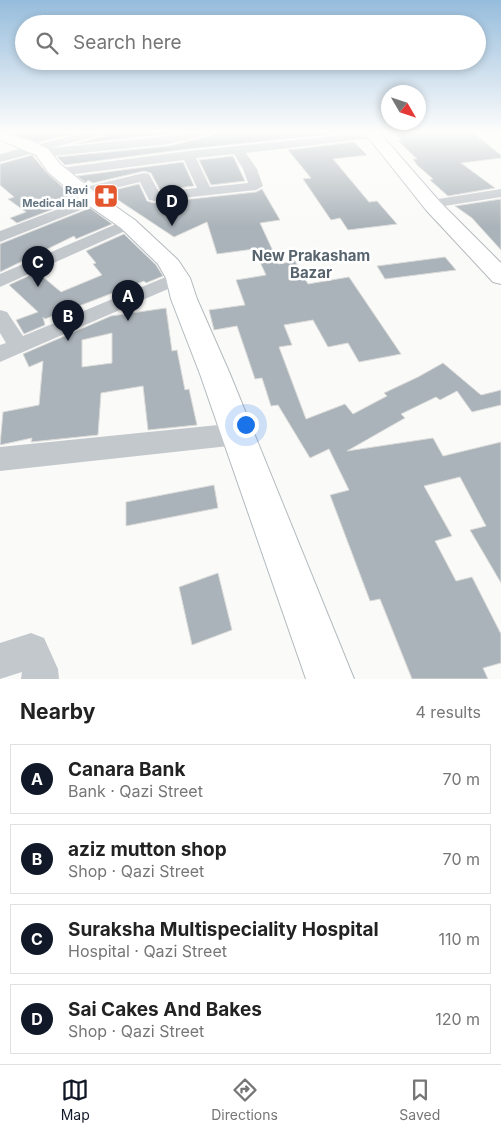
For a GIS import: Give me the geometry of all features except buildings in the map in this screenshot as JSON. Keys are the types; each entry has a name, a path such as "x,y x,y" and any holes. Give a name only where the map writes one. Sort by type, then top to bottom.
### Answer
{"main road":[{"path":"53,164 88,196 128,224 167,260 178,278 184,299 238,434 330,679"},
{"path":"399,164 433,206 501,277"},
{"path":"403,164 438,203 501,264"}],"street":[{"path":"139,164 154,197 256,186 247,164"},
{"path":"192,164 205,191"},
{"path":"0,237 88,196 144,177"},
{"path":"438,203 501,193"},
{"path":"0,281 128,224"},
{"path":"0,317 9,350 178,278"},
{"path":"0,459 238,434"},
{"path":"0,661 30,651 40,669 40,679"}],"place":[{"name":"Ravi Medical Hall","path":"106,196"},
{"name":"Sai Cakes And Bakes","path":"172,226"},
{"name":"Suraksha Multispeciality Hospital","path":"38,287"},
{"name":"Canara Bank","path":"128,321"},
{"name":"aziz mutton shop","path":"68,341"}],"district":[{"name":"New Prakasham Bazar","path":"311,264"}]}
